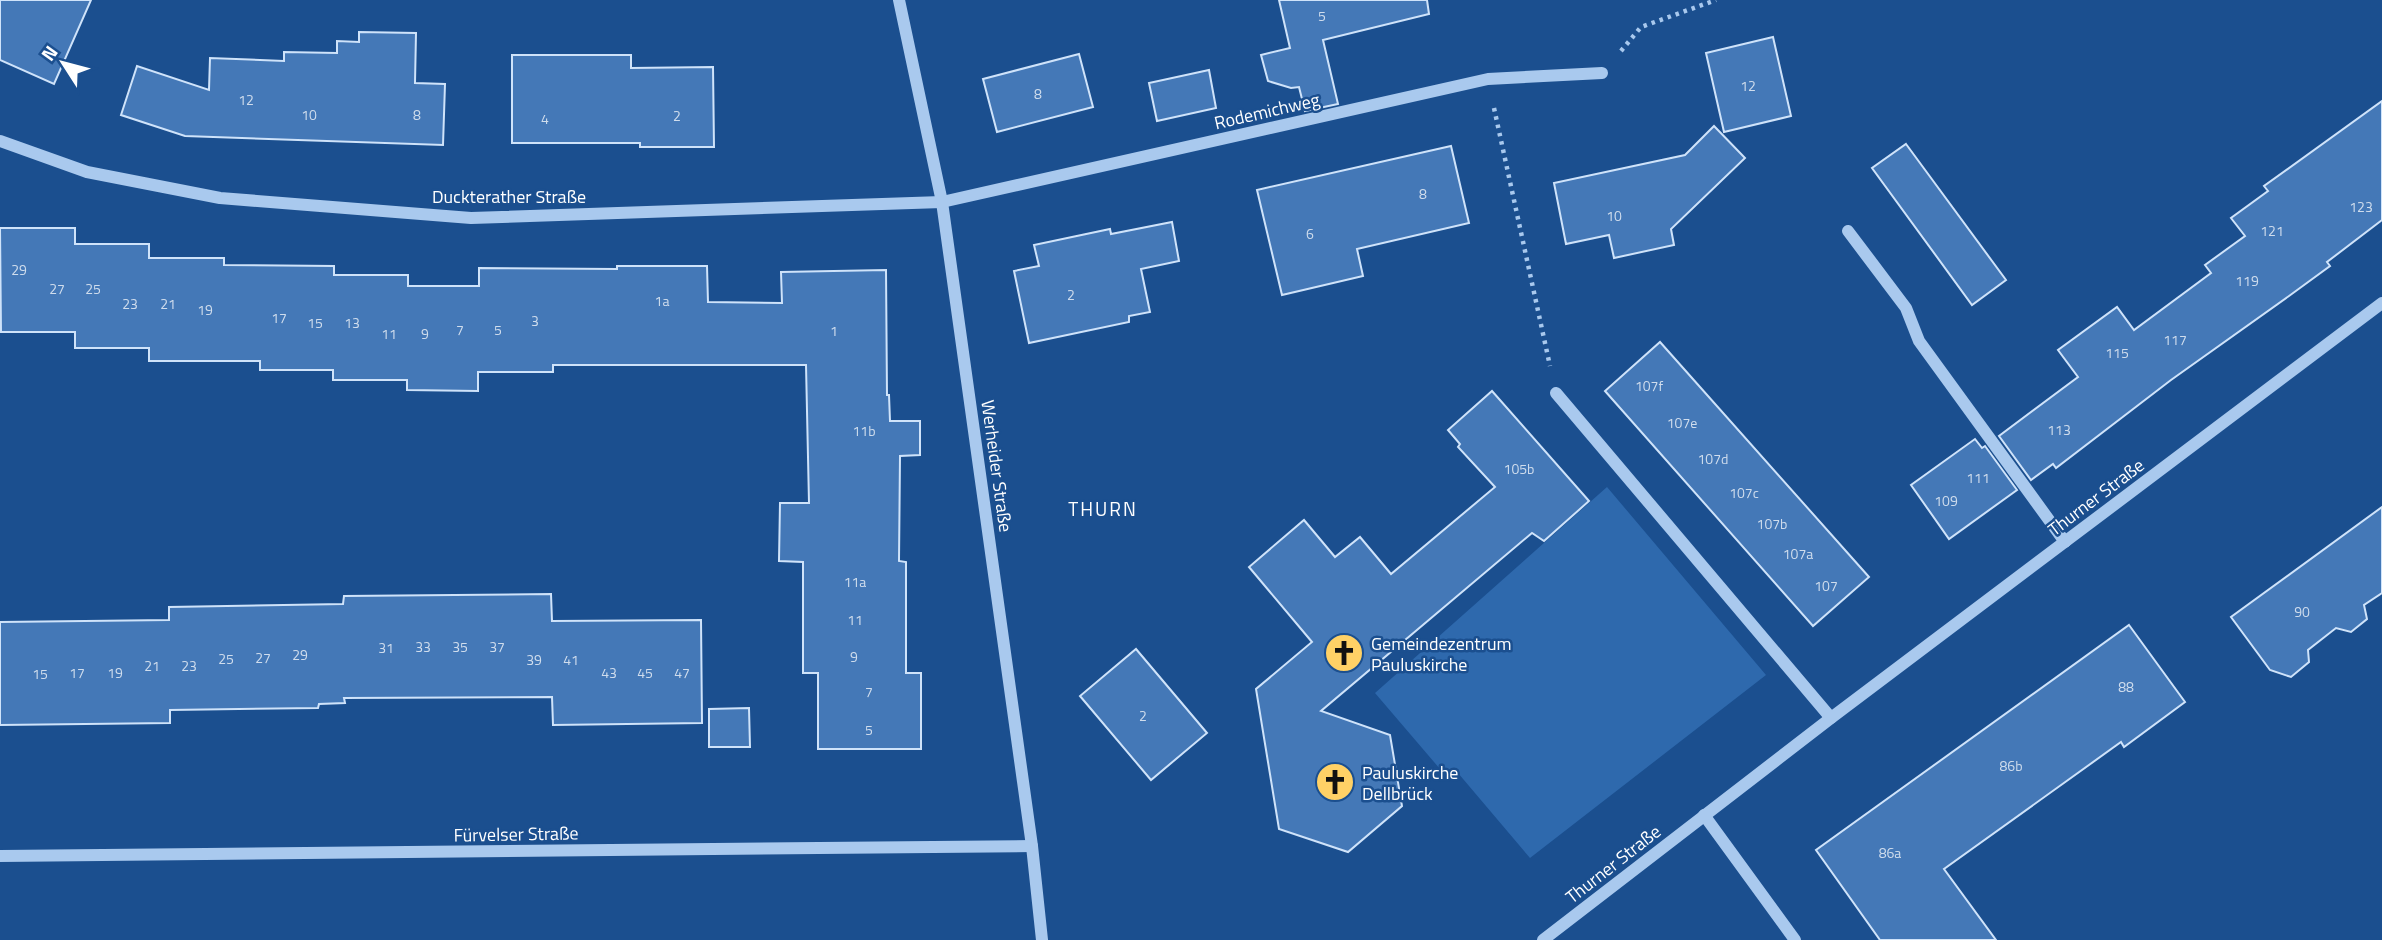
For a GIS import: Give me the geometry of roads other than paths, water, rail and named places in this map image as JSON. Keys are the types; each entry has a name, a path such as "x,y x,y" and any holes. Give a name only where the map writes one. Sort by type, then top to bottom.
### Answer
{"street":[{"name":"Werheider Straße","path":"899,0 942,202 1032,846 1042,940"},
{"name":"Rodemichweg","path":"942,202 1488,79 1602,72"},
{"name":"Duckterather Straße","path":"0,141 87,172 220,198 471,218 942,202"},
{"path":"1848,231 1906,308 1919,341 2065,541"},
{"name":"Thurner Straße","path":"1543,940 1831,718 2382,303"},
{"path":"1556,393 1831,718"},
{"path":"1704,815 1795,940"},
{"name":"Fürvelser Straße","path":"0,856 1032,846"}],"place":[{"name":"Gemeindezentrum Pauluskirche","path":"1344,653"},
{"name":"Pauluskirche Dellbrück","path":"1335,782"}],"district":[{"name":"THURN","path":"1103,508"}]}
